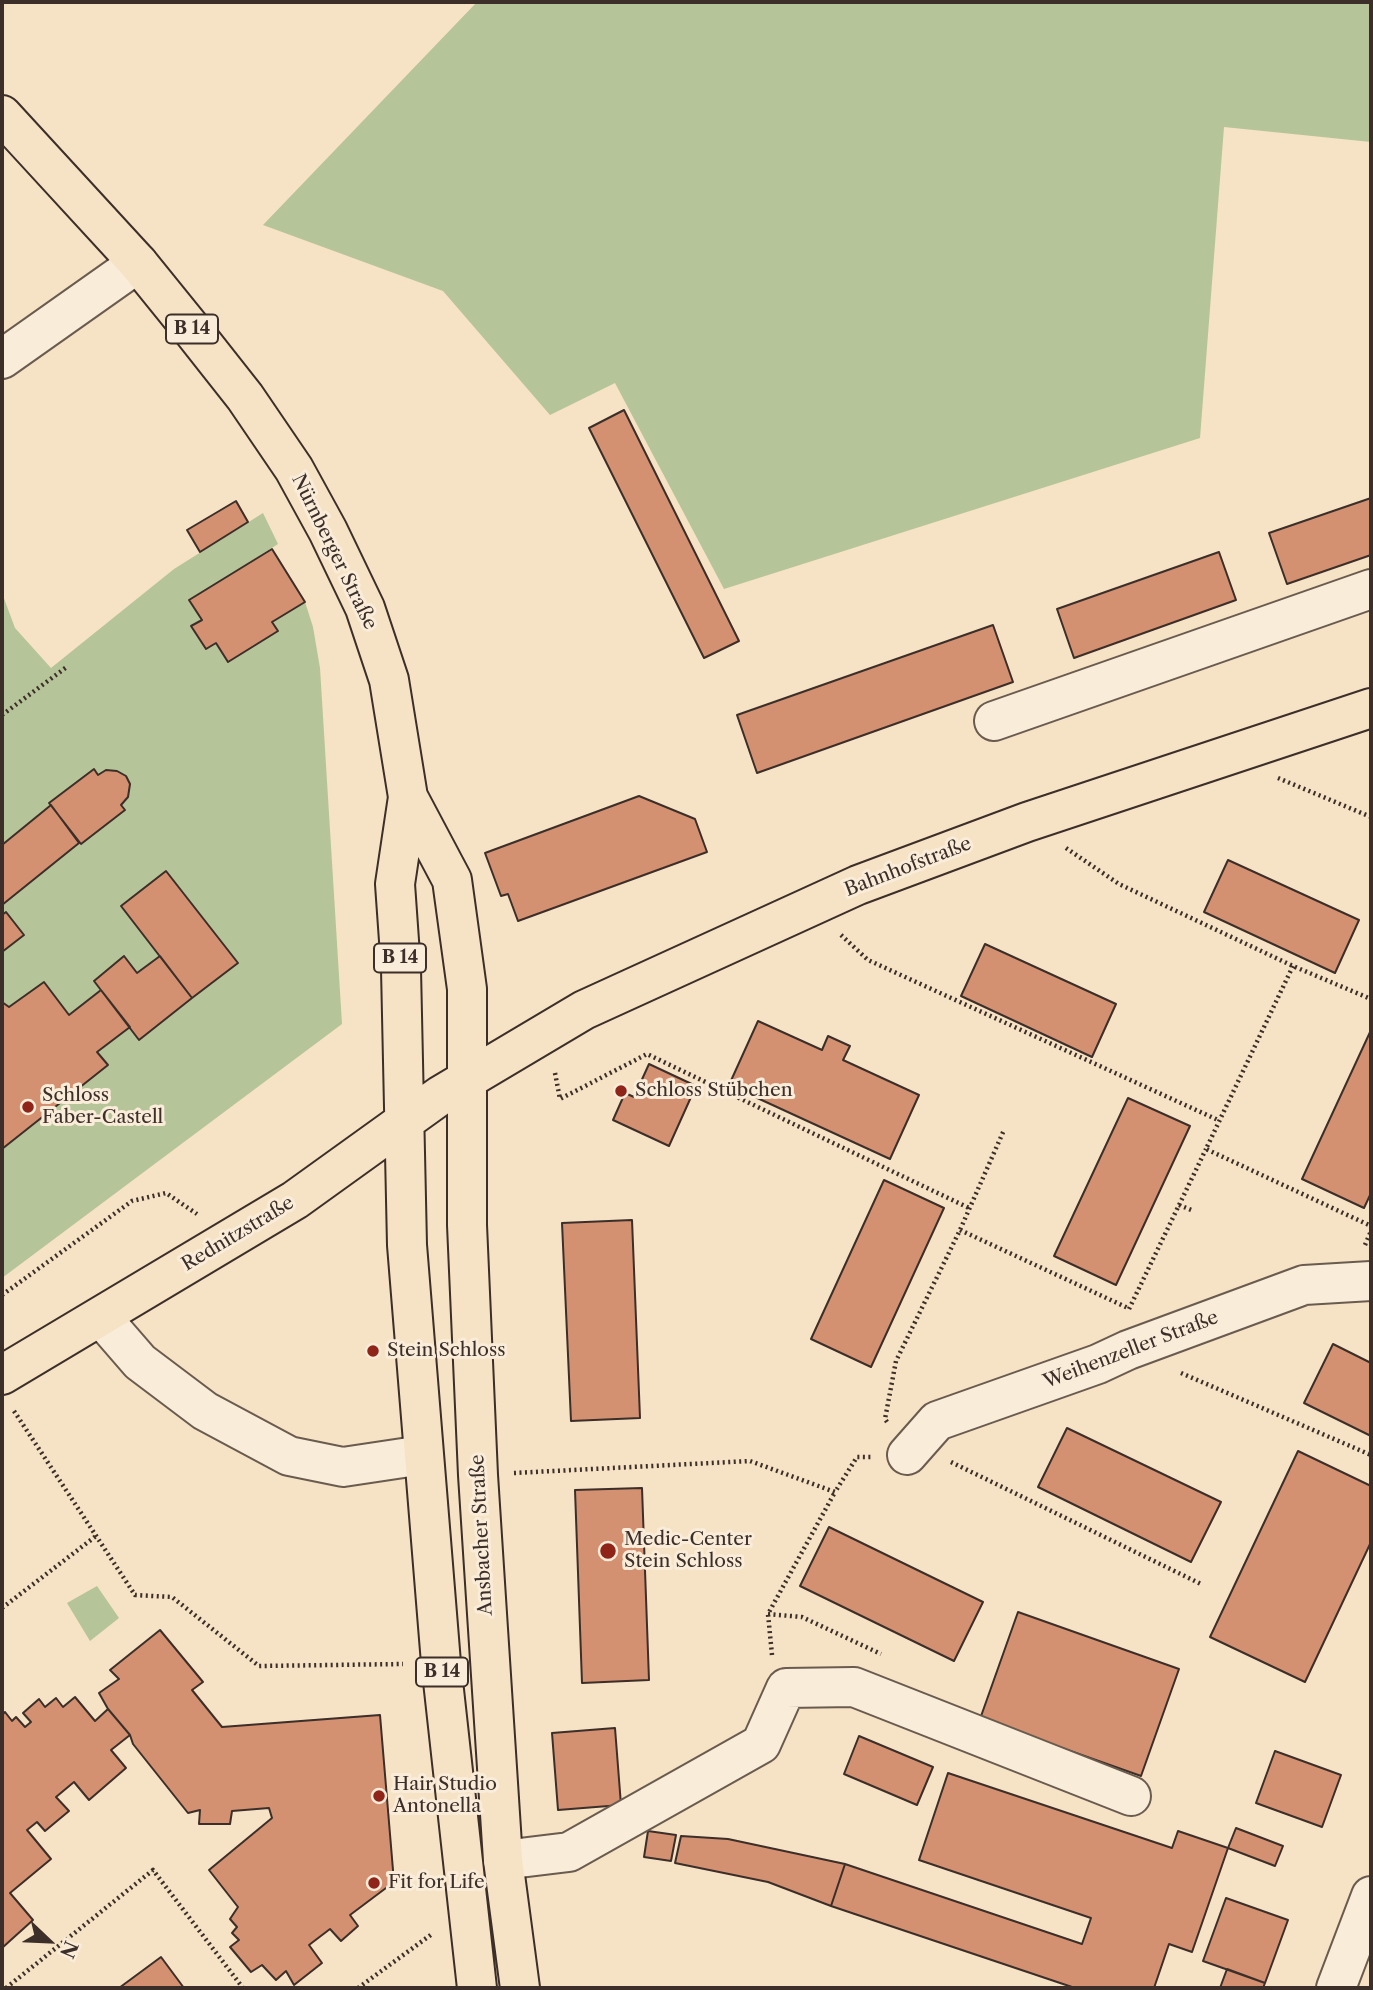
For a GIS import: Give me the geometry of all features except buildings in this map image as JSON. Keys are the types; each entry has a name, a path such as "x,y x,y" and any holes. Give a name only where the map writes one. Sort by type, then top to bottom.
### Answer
{"main road":[{"name":"Nürnberger Straße","path":"2,115 138,263 245,397 294,469 365,608 389,681 408,797 395,884 401,969 404,1120"},
{"name":"Bahnhofstraße","path":"467,1081 584,1010 858,885 1027,822 1371,708"},
{"name":"Nürnberger Straße","path":"408,797 452,880 467,989 467,1081"},
{"name":"Rednitzstraße","path":"5,1389 101,1317 295,1200 404,1120 467,1081"},
{"name":"Ansbacher Straße","path":"467,1081 467,1225 478,1475 503,1860 520,1988"},
{"name":"B 14","path":"404,1120 407,1245 423,1455 441,1663 477,1988"}],"street":[{"path":"2,359 138,263"},
{"path":"994,721 1371,589"},
{"name":"Weihenzeller Straße","path":"908,1455 937,1421 1304,1285 1371,1281"},
{"path":"101,1317 140,1362 205,1411 289,1456 343,1467 423,1455"},
{"path":"503,1860 569,1852 761,1744 786,1688 854,1687 1131,1796"},
{"path":"1336,1988 1371,1896"}],"path":[{"path":"2,715 68,666"},
{"path":"1227,757 1371,817"},
{"path":"1027,822 1119,884 1293,966 1371,999"},
{"path":"810,906 868,960 1218,1120"},
{"path":"1293,966 1129,1308 1113,1357 1371,1455"},
{"path":"547,1031 559,1099 647,1055 969,1208"},
{"path":"1206,1149 1371,1226"},
{"path":"2,1295 132,1201 166,1193"},
{"path":"1179,1205 1194,1211"},
{"path":"960,1230 1129,1308"},
{"path":"5,1389 135,1595 172,1597 259,1666 441,1663"},
{"path":"786,1688 770,1652 768,1614 857,1457 908,1455"},
{"path":"478,1475 750,1461 835,1492"},
{"path":"2,1608 96,1536"},
{"path":"768,1614 802,1617 887,1656"},
{"path":"6,1988 153,1870 243,1988"},
{"path":"358,1988 467,1908"}],"green space":[{"path":"477,2 1371,2 1371,142 1224,127 1200,438 724,589 615,383 550,415 443,291 263,225"},
{"path":"263,513 278,544 190,600 202,620 192,627 205,649 216,643 228,662 277,630 272,622 305,602 313,627 320,668 342,1024 2,1278 2,593 15,628 51,668 174,569"},
{"path":"97,1586 119,1618 90,1641 67,1603"}],"place":[{"name":"Schloss Stübchen","path":"621,1091"},
{"name":"Schloss Faber-Castell","path":"28,1107"},
{"name":"Stein Schloss","path":"373,1351"},
{"name":"Medic-Center Stein Schloss","path":"608,1551"},
{"name":"Hair Studio Antonella","path":"379,1796"},
{"name":"Fit for Life","path":"374,1883"}]}
